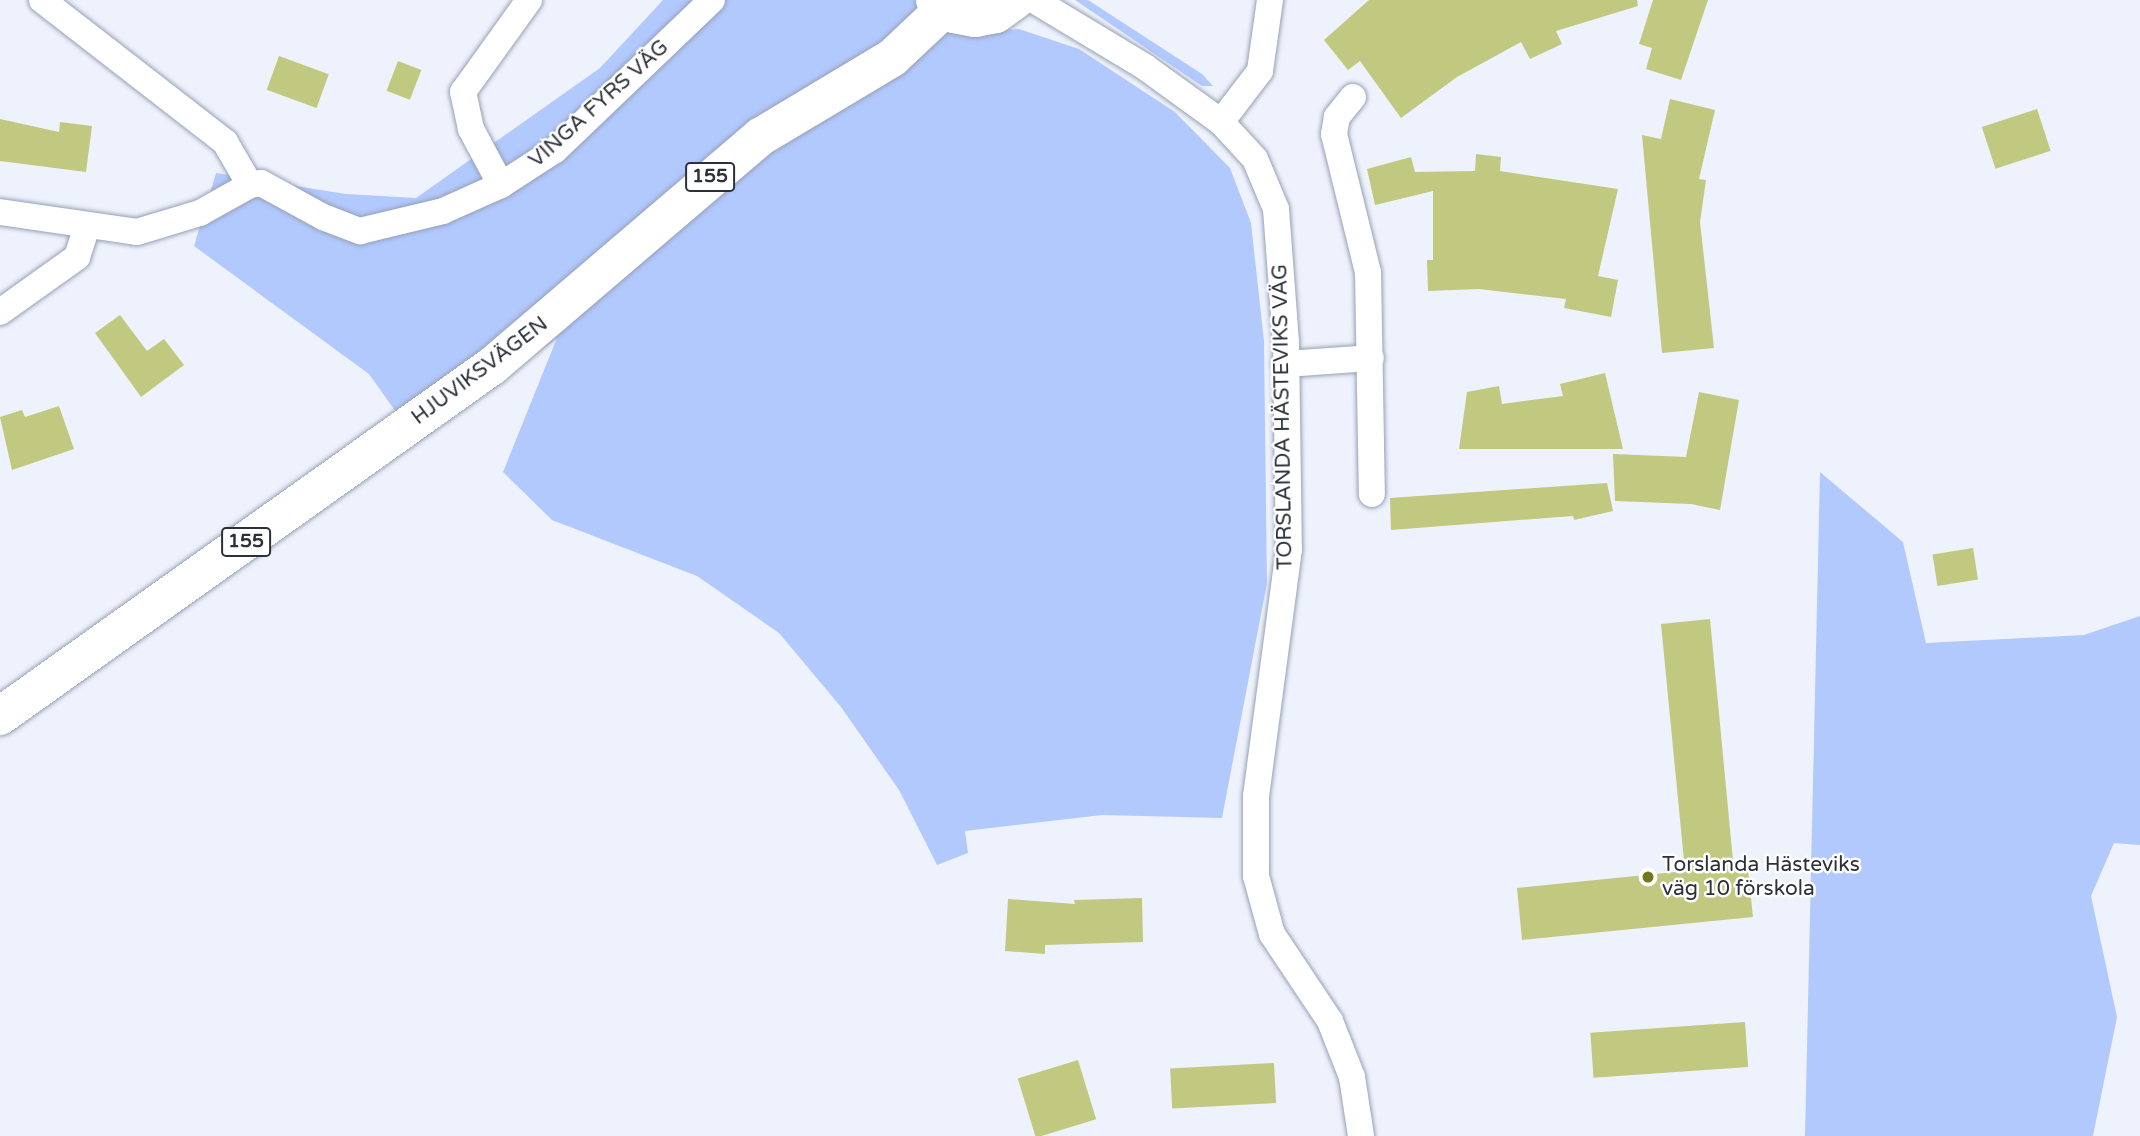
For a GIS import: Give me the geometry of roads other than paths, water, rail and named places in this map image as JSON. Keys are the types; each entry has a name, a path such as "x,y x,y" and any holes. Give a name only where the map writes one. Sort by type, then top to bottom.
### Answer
{"main road":[{"name":"HJUVIKSVÄGEN","path":"0,716 492,366 760,137 892,58 939,4 964,17 986,17 1015,0"}],"street":[{"path":"0,212 118,232 159,228 200,213 250,184 225,142 42,0"},
{"path":"501,186 471,129 463,92 528,0"},
{"name":"VINGA FYRS VÄG","path":"250,184 269,185 323,218 360,231 443,211 501,186 555,150 712,0"},
{"name":"TORSLANDA HÄSTEVIKS VÄG","path":"1034,0 1145,67 1221,122 1255,159 1276,209 1285,363 1289,549 1256,797 1256,876 1272,934 1330,1021 1352,1077 1361,1136"},
{"path":"1221,122 1260,71 1270,0"},
{"path":"1353,97 1337,117 1334,134 1364,243 1371,358 1372,494"},
{"path":"0,312 77,257 87,226"},
{"path":"1285,363 1371,358"}],"place":[{"name":"Torslanda Hästeviks väg 10 förskola","path":"1648,877"}]}
